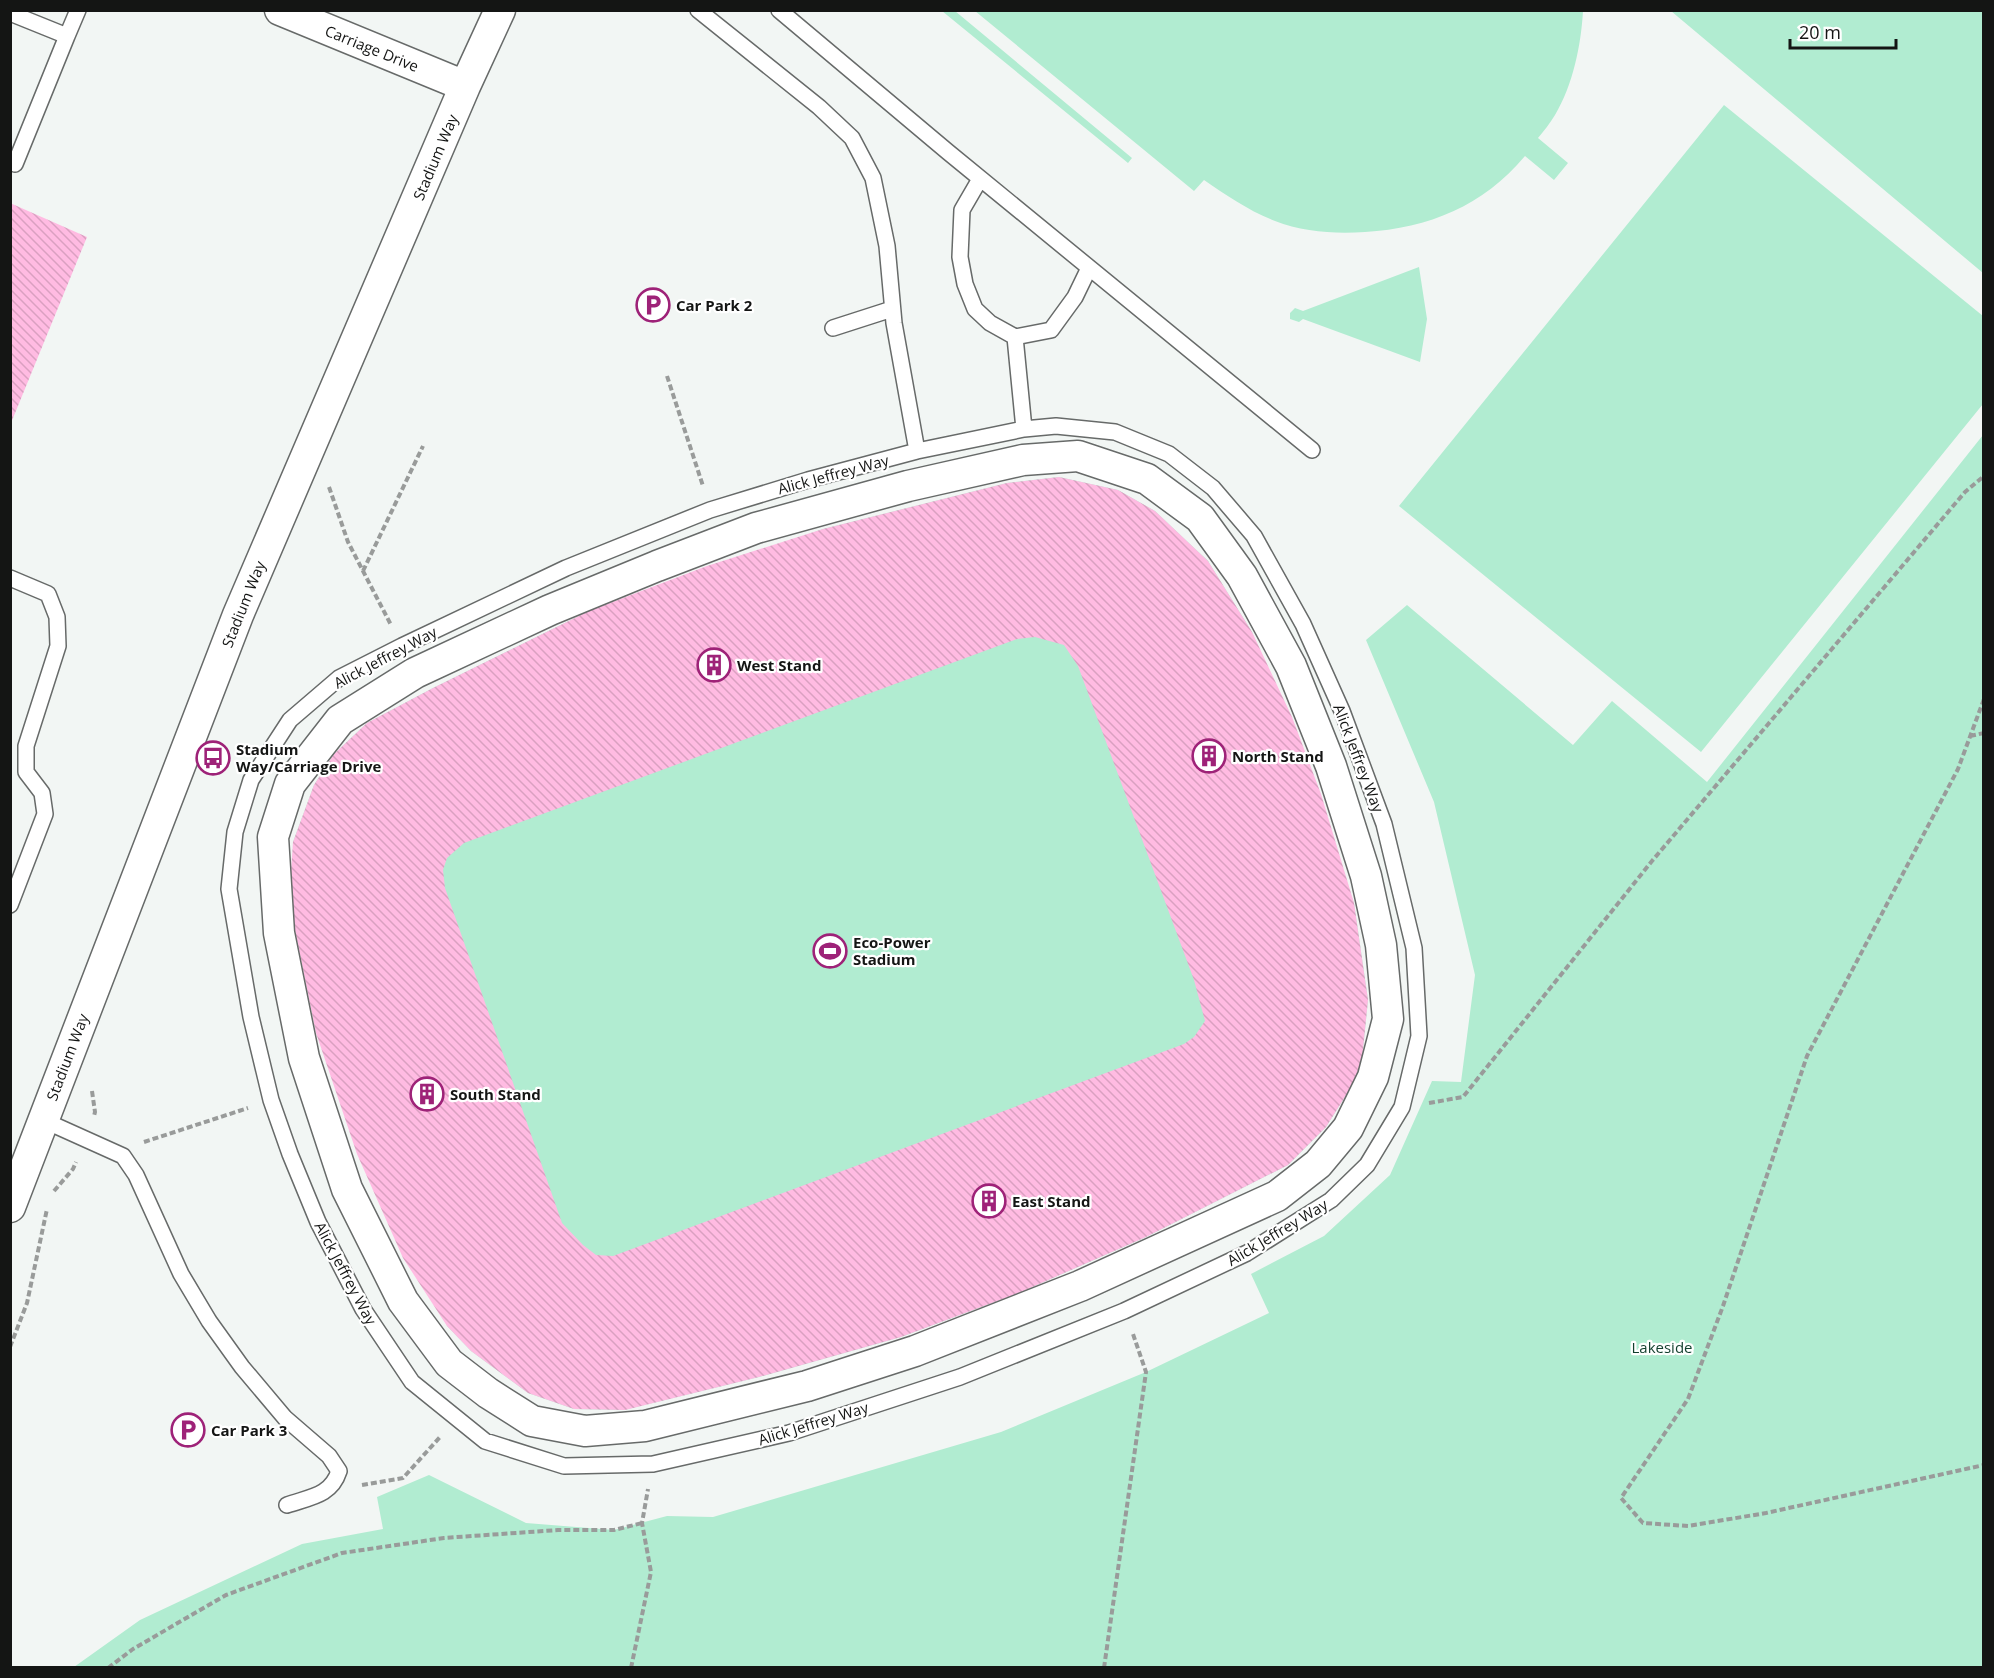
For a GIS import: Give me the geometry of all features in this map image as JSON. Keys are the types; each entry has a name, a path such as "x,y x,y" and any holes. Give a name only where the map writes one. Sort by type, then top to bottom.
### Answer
{"street":[{"name":"Carriage Drive","path":"280,10 465,86"},
{"name":"Stadium Way","path":"10,1207 238,615 465,86 500,10"},
{"path":"1078,456 1147,479 1200,518 1242,576 1291,666 1331,766 1366,876 1381,945 1388,1019 1373,1077 1348,1128 1318,1164 1277,1196 1080,1287 915,1351 807,1386 645,1426 585,1431 532,1421 488,1393 449,1363 403,1301 347,1189 304,1058 279,933 273,837 290,784 339,720 416,674 550,610 756,528 908,486 1023,460 1078,456"}],"lane":[{"path":"15,164 78,10"},
{"path":"698,10 819,107 852,138 873,178 887,246 892,309 917,451"},
{"path":"779,10 1312,450"},
{"path":"10,13 68,36"},
{"path":"980,178 962,210 960,257 965,284 975,309 990,323 1015,337 1052,330 1075,297 1089,268"},
{"path":"832,328 892,309"},
{"path":"1015,337 1024,429"},
{"name":"Alick Jeffrey Way","path":"1056,426 1116,432 1169,454 1213,488 1254,537 1303,624 1342,711 1384,824 1414,948 1419,1036 1402,1107 1368,1165 1331,1200 1247,1253 1124,1311 960,1377 800,1429 653,1464 564,1466 485,1441 412,1383 363,1309 318,1222 290,1154 271,1100 251,1017 229,889 236,832 251,780 290,720 339,678 402,646 566,568 710,510 808,480 917,451 1024,429 1056,426"},
{"path":"10,578 48,594 57,617 58,646 26,746 26,772 42,794 45,814 10,905"},
{"path":"43,1120 123,1156 136,1175 181,1274 209,1321 242,1367 285,1418 329,1456 339,1471 335,1484 324,1492 287,1505"}],"path":[{"path":"667,376 710,510"},
{"path":"363,571 423,446"},
{"path":"1402,1107 1463,1097 1652,861 1965,492 1983,476"},
{"path":"324,495 328,485 348,542 402,646"},
{"path":"1983,699 1958,769 1808,1056 1723,1306 1688,1400 1621,1498 1643,1523 1688,1526 1766,1513 1983,1465"},
{"path":"1970,736 1983,733"},
{"path":"51,1194 73,1169 95,1112 91,1084"},
{"path":"123,1156 143,1142 271,1100"},
{"path":"10,1347 27,1303 48,1205"},
{"path":"1104,1668 1146,1372 1124,1311"},
{"path":"335,1484 366,1485 403,1478 431,1449 456,1417"},
{"path":"108,1668 133,1649 226,1595 342,1553 444,1538 558,1530 614,1530 642,1523 651,1572 631,1668"}],"green space":[{"path":"942,11 955,11 1132,158 1128,163"},
{"path":"975,11 1583,11 1578,51 1567,91 1555,115 1538,138 1568,163 1554,180 1525,156 1509,173 1473,201 1433,219 1411,225 1389,230 1354,233 1297,228 1256,212 1204,180 1194,191"},
{"path":"1671,11 1983,11 1983,273"},
{"path":"1724,105 1983,316 1983,404 1701,752 1399,506"},
{"path":"1419,267 1427,319 1420,362 1303,319 1299,322 1290,319 1290,313 1295,308 1303,311"},
{"name":"Lakeside","path":"1983,435 1983,1667 74,1667 140,1620 302,1544 383,1529 377,1497 429,1475 526,1523 614,1530 667,1516 713,1517 1001,1432 1146,1372 1269,1313 1251,1274 1324,1236 1390,1175 1432,1081 1461,1082 1475,975 1434,802 1366,640 1407,605 1573,745 1612,701 1707,782"},
{"name":"Eco-Power Stadium","path":"1059,477 1118,490 1155,511 1208,561 1252,632 1354,903 1368,1000 1362,1059 1353,1084 1326,1127 1288,1165 1146,1237 1021,1292 901,1337 759,1377 624,1410 574,1409 528,1393 471,1351 447,1326 293,842 314,785 334,754 367,723 589,611 823,529 1007,483"}],"building":[{"path":"10,203 87,237 11,423 10,423"},
{"path":"1059,477 1118,490 1155,511 1208,561 1252,632 1292,717 1321,794 1354,903 1368,1000 1362,1059 1353,1084 1326,1127 1288,1165 1146,1237 1021,1292 901,1337 759,1377 625,1410 574,1409 528,1393 471,1351 447,1326 403,1258 357,1154 316,1033 289,901 293,842 314,785 334,754 367,723 589,611 707,566 823,529 1007,483","holes":["1035,637 1064,645 1078,666 1194,980 1205,1021 1194,1037 1184,1044 613,1256 596,1255 583,1245 562,1223 445,888 443,870 447,858 464,843 1017,639"]}],"place":[{"name":"Car Park 2","path":"653,305"},
{"name":"West Stand","path":"714,665"},
{"name":"North Stand","path":"1209,756"},
{"name":"Stadium Way/Carriage Drive","path":"213,758"},
{"name":"Eco-Power Stadium","path":"830,951"},
{"name":"South Stand","path":"427,1094"},
{"name":"East Stand","path":"989,1201"},
{"name":"Car Park 3","path":"188,1430"}]}
